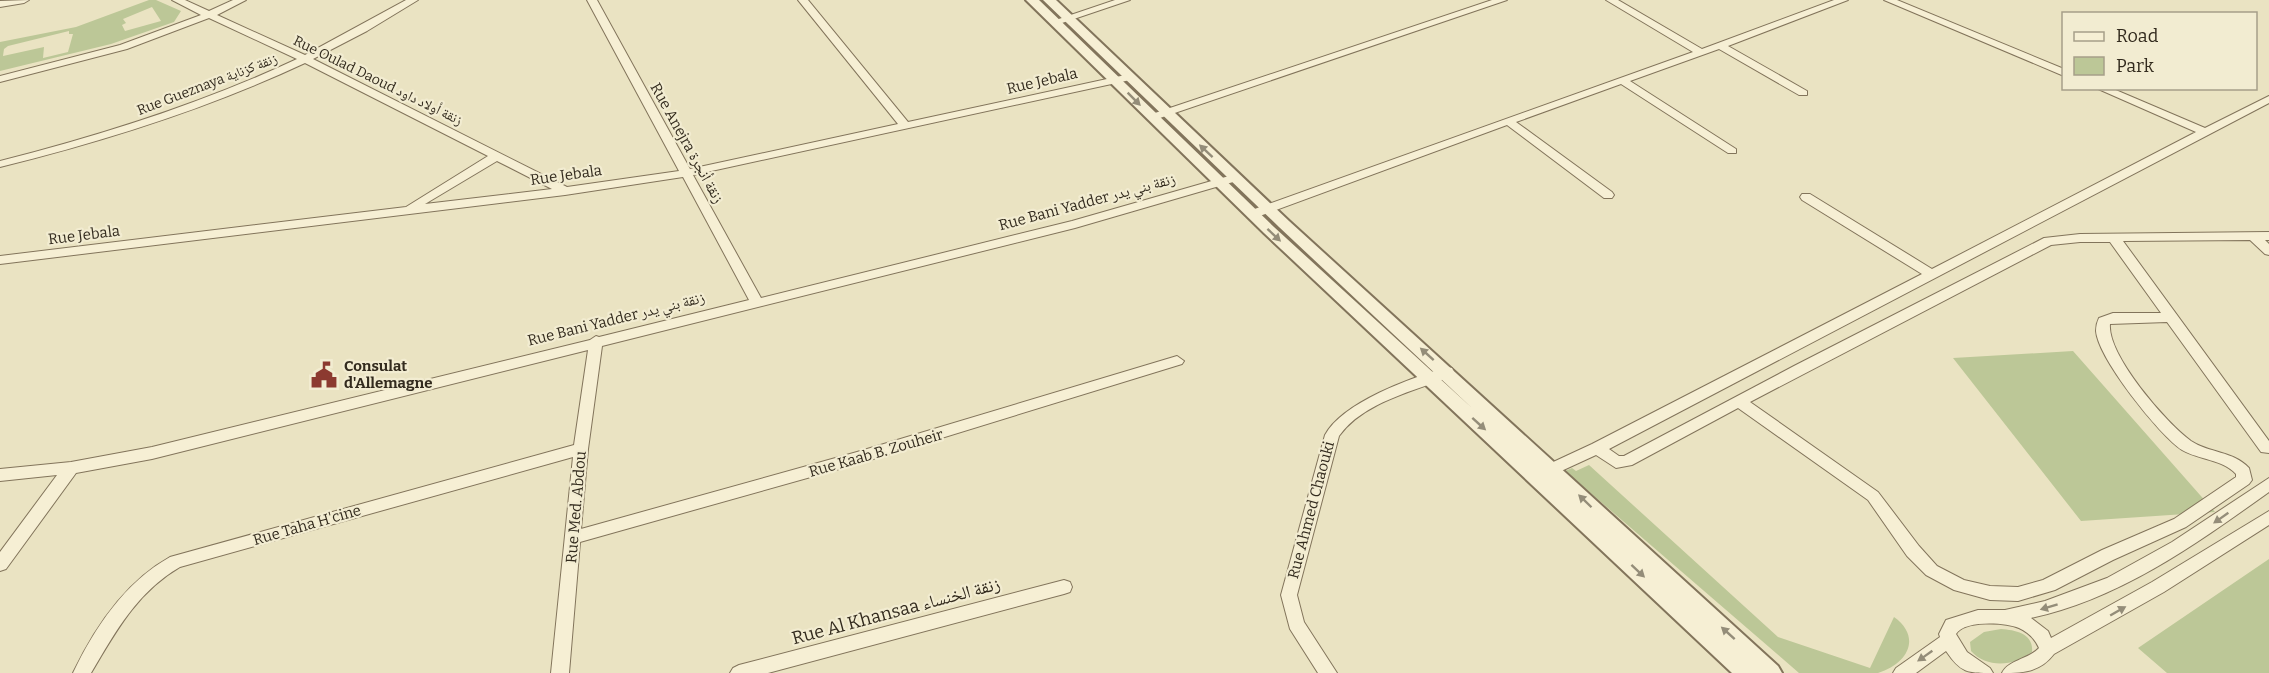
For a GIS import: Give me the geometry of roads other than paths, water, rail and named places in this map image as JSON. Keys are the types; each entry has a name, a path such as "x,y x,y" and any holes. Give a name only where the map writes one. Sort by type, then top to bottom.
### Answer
{"street":[{"path":"0,4 24,0"},
{"name":"Rue Oulad Daoud زنقة أولاد داود","path":"177,0 307,60 565,191"},
{"path":"0,79 116,49 208,15 241,0"},
{"name":"Rue Gueznaya زنقة كزناية","path":"0,164 85,143 248,87 307,60 413,0"},
{"name":"Rue Anejra زنقة أنجرة","path":"592,0 756,301"},
{"path":"803,0 906,127"},
{"path":"1032,0 1062,20 1430,379 1544,473 1771,673"},
{"path":"1049,0 1062,20"},
{"path":"1062,20 1125,0"},
{"path":"1160,115 1502,0"},
{"path":"1611,0 1702,53"},
{"path":"1260,212 1421,150 1702,53 1843,0"},
{"path":"1889,0 2062,72"},
{"path":"1720,46 1803,93"},
{"name":"Rue Jebala","path":"0,260 565,191 687,173 1122,78"},
{"path":"1623,81 1732,151"},
{"path":"2106,90 2205,132"},
{"path":"1544,473 1597,448 1930,273 2269,99"},
{"path":"1508,121 1608,195"},
{"path":"407,210 497,156"},
{"name":"Rue Bani Yadder زنقة بني يدر","path":"0,475 71,468 152,453 756,301 1075,224 1228,181"},
{"path":"1806,197 1930,273"},
{"path":"1260,212 1447,372 1544,473 1747,673"},
{"path":"2253,236 2269,251"},
{"path":"1597,448 1614,462 1623,463 2048,241 2269,236"},
{"path":"2114,238 2266,448"},
{"path":"1739,401 1873,496 1890,516 1914,553 1943,578 1979,589 2017,594 2058,582 2097,560 2180,522 2244,480 2244,472 2237,464 2187,445 2173,434 2139,394 2109,351 2102,330 2104,321 2113,318 2171,317"},
{"name":"Rue Med. Abdou","path":"560,673 581,449 596,341"},
{"name":"Rue Kaab B. Zouheir","path":"573,538 857,458 1177,361"},
{"name":"Rue Ahmed Chaouki","path":"1328,673 1296,624 1289,595 1332,435 1340,423 1354,413 1447,372"},
{"name":"Rue Taha H'cine","path":"82,673 134,591 152,575 176,562 581,449"},
{"path":"0,564 71,468"},
{"path":"1984,673 1963,660 1949,640 1948,629 1961,621 2028,613 2108,587 2216,522 2269,484"},
{"path":"2011,673 2036,662 2048,650 2158,587 2269,517"},
{"name":"Rue Al Khansaa زنقة الخنساء","path":"739,673 1064,587"},
{"path":"2008,616 2031,628 2045,642 2048,650"},
{"path":"1902,673 1949,640"}],"place":[{"name":"Consulat d'Allemagne","path":"324,375"}]}
